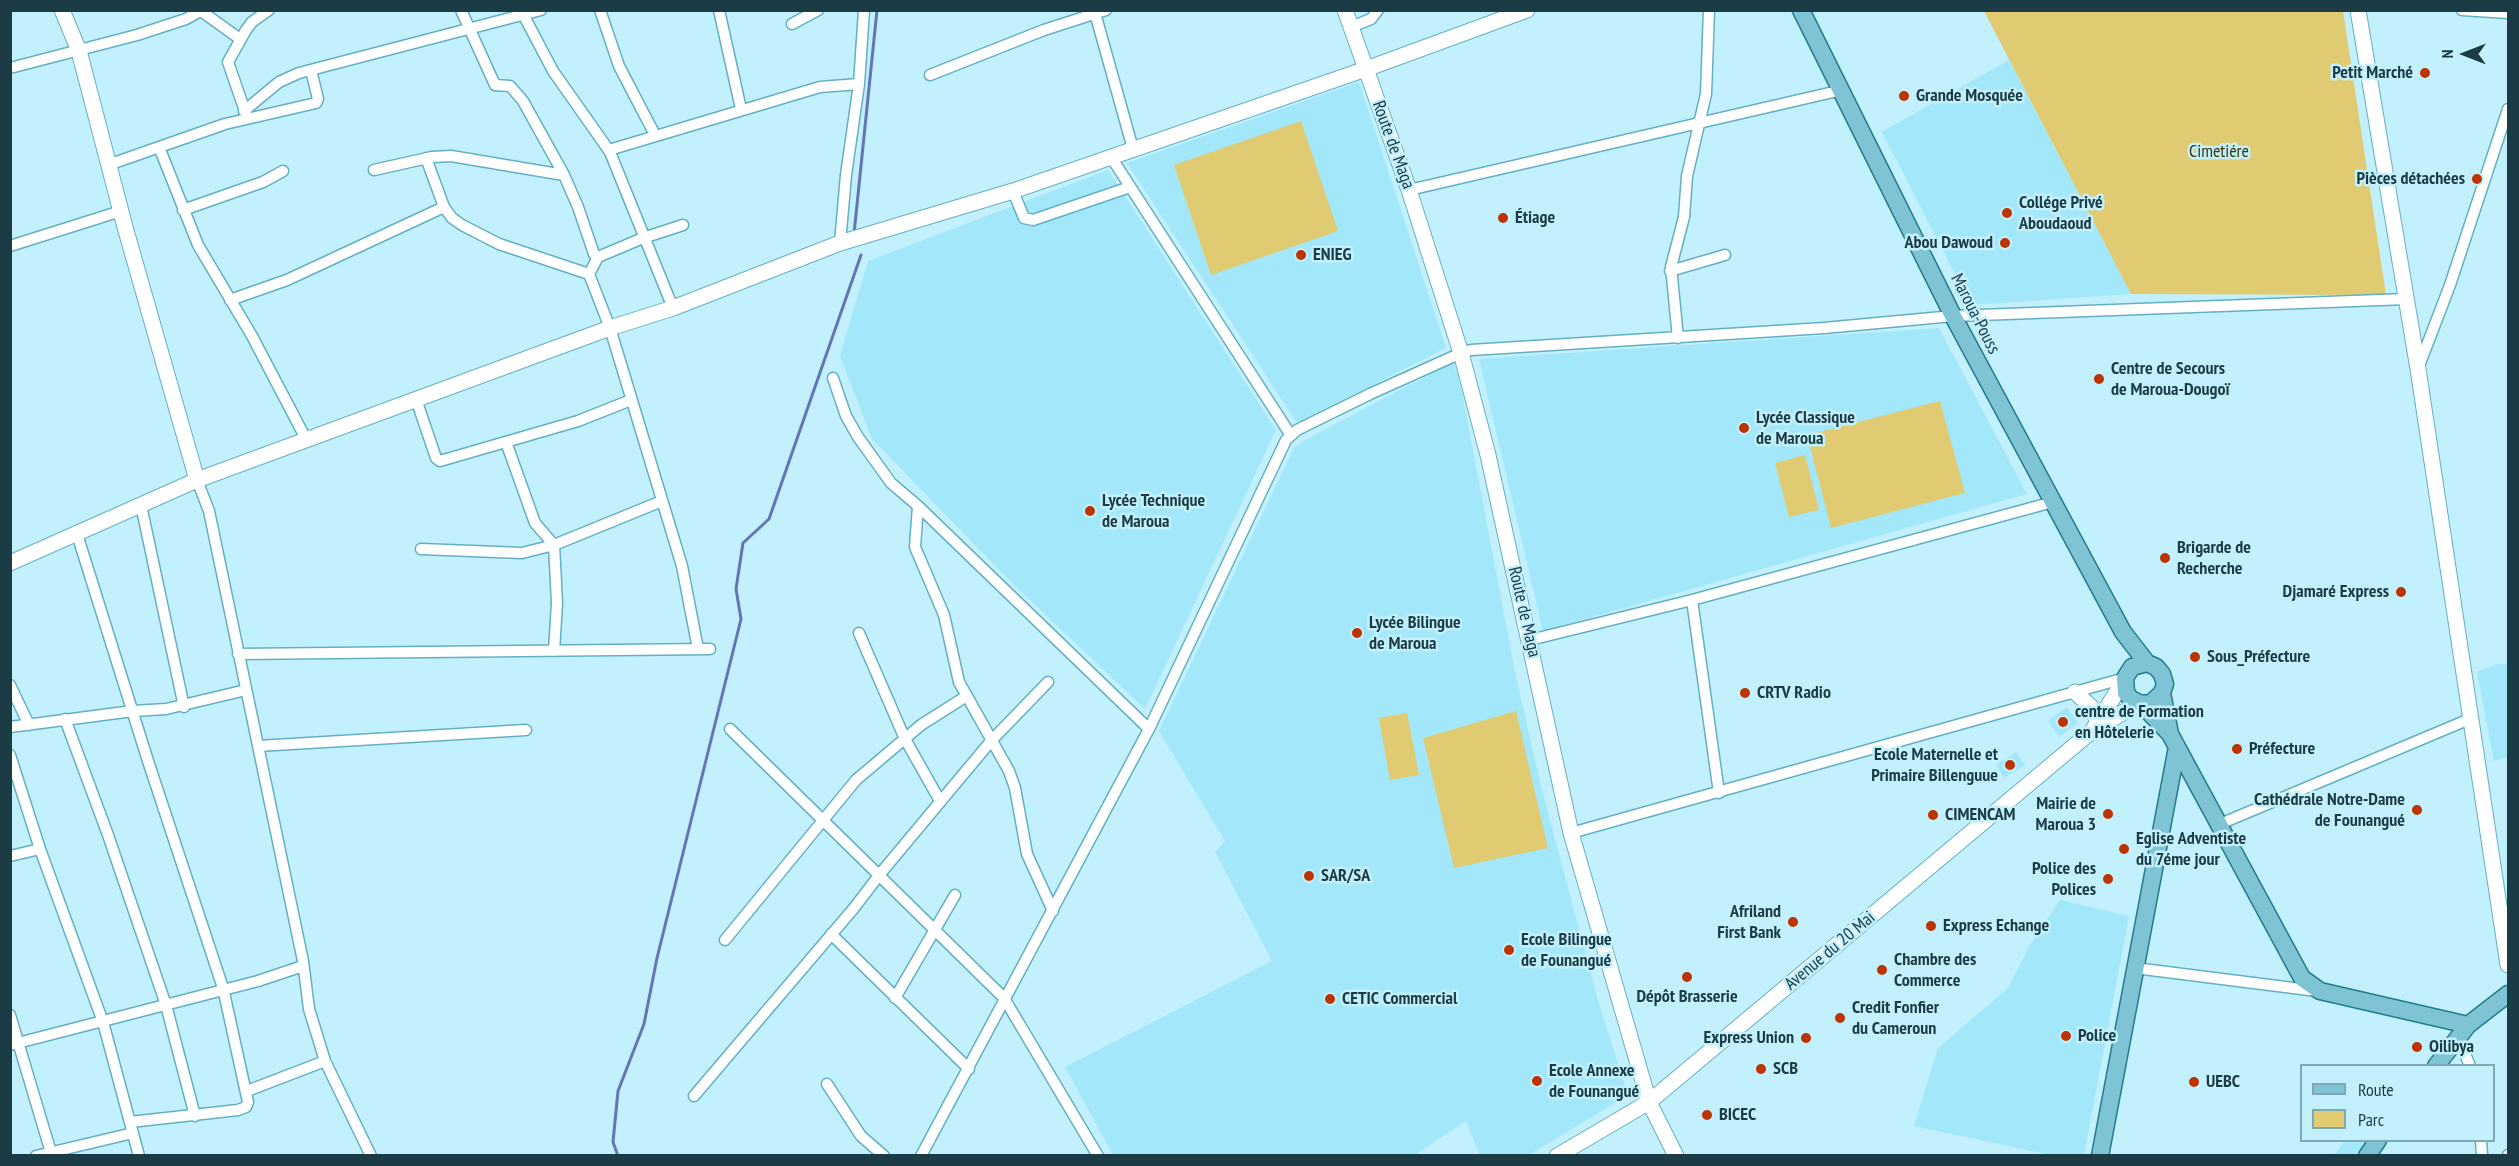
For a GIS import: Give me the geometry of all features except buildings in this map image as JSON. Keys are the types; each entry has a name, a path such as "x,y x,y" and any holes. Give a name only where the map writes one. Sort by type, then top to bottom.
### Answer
{"main road":[{"path":"62,10 79,51 108,165 197,480"},
{"name":"Route de Maga","path":"1345,10 1409,190 1461,352 1488,455 1571,833 1649,1102 1676,1155"},
{"path":"10,563 197,480 610,328 673,308 840,243 1012,191 1366,69 1527,10"},
{"name":"Maroua-Pouss","path":"1801,10 1953,316 2123,632"},
{"path":"2358,10 2418,369 2508,965"},
{"path":"2100,1155 2174,740 2162,693 2164,684 2162,674 2156,667 2147,663 2123,632"},
{"path":"2123,632 2126,693 2140,703 2174,740 2297,971 2309,984 2320,991 2463,1031"},
{"path":"2095,726 2126,676 2137,665 2147,663"},
{"path":"2075,692 2091,707 2095,726"},
{"path":"2095,726 2140,703 2151,703 2162,693"},
{"name":"Avenue du 20 Mai","path":"1557,1155 1649,1102 2095,726"},
{"path":"2437,1064 2463,1031 2508,994"},
{"path":"2367,1155 2377,1142"}],"street":[{"path":"246,114 228,64 240,39 252,22 269,10"},
{"path":"461,10 495,85 510,86 523,101 564,175 594,254 598,257"},
{"path":"246,114 279,82 311,70 541,10"},
{"path":"600,10 619,66 655,135"},
{"path":"719,10 741,109"},
{"path":"792,24 818,10"},
{"path":"840,243 846,175 859,84 864,10"},
{"path":"930,75 1044,30 1106,10"},
{"path":"1351,27 1371,19 1378,10"},
{"path":"1678,338 1670,271 1684,217 1686,181 1706,94 1709,10"},
{"path":"2462,10 2508,13"},
{"path":"10,68 145,33 186,19 201,11 240,39"},
{"path":"1095,13 1133,149"},
{"path":"524,16 554,71 609,150 673,308"},
{"path":"108,165 246,114 316,103 318,99 311,70"},
{"path":"609,150 820,87 859,84"},
{"path":"1409,190 1568,151 1700,124 1842,90"},
{"path":"2418,369 2450,285 2508,109"},
{"path":"159,147 198,245 273,374 306,439"},
{"path":"374,170 426,158 451,156 564,175"},
{"path":"1111,157 1290,434"},
{"path":"426,158 444,207 452,218 499,244 589,274"},
{"path":"183,210 263,182 283,171"},
{"path":"1012,191 1024,218 1034,220 1130,187"},
{"path":"230,300 287,280 444,207"},
{"path":"10,246 121,211"},
{"path":"683,225 643,238 598,257 589,274 610,328 682,566 698,649"},
{"path":"1670,271 1725,255"},
{"path":"921,1155 1149,729 1290,434 1461,352 1678,338 1953,316 2407,299"},
{"path":"833,378 846,416 891,483 918,506 1149,729"},
{"path":"416,399 438,460 578,421 631,400"},
{"path":"506,442 535,523 554,545 557,603 554,651"},
{"path":"197,480 209,512 303,966 309,1010 325,1061 371,1155"},
{"path":"421,549 522,553 554,545 662,501"},
{"path":"1530,640 1692,600 2053,502"},
{"path":"141,505 184,707"},
{"path":"918,506 915,547 940,601 954,668 965,697 1012,779 1025,848 1053,910"},
{"path":"77,534 223,988 248,1102 246,1107 238,1110 130,1122"},
{"path":"1692,600 1719,792"},
{"path":"859,633 905,738 940,801"},
{"path":"238,654 710,649"},
{"path":"1571,833 2126,676"},
{"path":"694,1096 854,908 991,741 1048,682"},
{"path":"10,686 29,725"},
{"path":"10,728 65,719 184,707 246,690"},
{"path":"725,940 856,780 921,725 965,697"},
{"path":"2220,824 2472,718"},
{"path":"65,719 108,835 166,1005 195,1116"},
{"path":"730,729 1004,998 1098,1155"},
{"path":"258,746 526,730"},
{"path":"10,755 16,791 40,849 103,1022 139,1155"},
{"path":"10,856 40,849"},
{"path":"895,998 955,895"},
{"path":"831,934 969,1069"},
{"path":"15,1044 166,1005 303,966"},
{"path":"2135,968 2320,991"},
{"path":"10,1015 15,1044 51,1154"},
{"path":"2463,1031 2470,1064"},
{"path":"247,1091 325,1061"},
{"path":"827,1084 861,1136 884,1155"},
{"path":"36,1155 51,1154 133,1133"}],"shaded area":[{"name":"Collége Privé Aboudaoud","path":"2009,60 2131,294 1971,305 1882,132"},
{"name":"ENIEG","path":"1359,82 1446,348 1297,423 1127,163"},
{"name":"Lycée Technique de Maroua","path":"1108,170 1276,430 1145,709 1013,584 872,439 840,356 868,261"},
{"name":"Lycée Classique de Maroua","path":"1939,328 2027,494 1543,631 1479,359"},
{"path":"1453,362 1460,382 1516,677 1541,786 1598,1000 1628,1095 1529,1155 1480,1155 1466,1121 1415,1155 1113,1155 1065,1067 1272,961 1215,852 1225,841 1159,731 1294,448 1305,440"},
{"path":"2497,664 2508,664 2508,757 2494,761 2477,672"},
{"name":"centre de Formation en Hôtelerie","path":"2067,707 2078,723 2059,737 2048,721"},
{"name":"Ecole Maternelle et Primaire Billenguue","path":"2016,752 2025,765 2004,778 1996,765"},
{"path":"2060,900 2129,916 2084,1155 2050,1155 1914,1126 1938,1048 2008,988 2030,945"},
{"path":"2344,1142 2365,1142 2355,1155 2334,1155"}],"green space":[{"name":"Cimetiére","path":"1984,11 2343,11 2386,295 2131,294"},
{"path":"1301,121 1338,231 1211,275 1174,165"},
{"path":"1940,401 1965,493 1831,528 1807,435"},
{"path":"1805,455 1819,510 1789,517 1775,463"},
{"path":"1516,711 1548,848 1454,868 1423,738"},
{"path":"1407,713 1419,775 1390,780 1379,718"}],"waterway":[{"path":"854,234 877,10"},
{"path":"618,1156 613,1142 618,1091 644,1024 657,958 741,619 736,589 743,543 769,519 861,255"}],"place":[{"name":"Petit Marché","path":"2425,73"},
{"name":"Grande Mosquée","path":"1904,96"},
{"name":"Pièces détachées","path":"2477,179"},
{"name":"Collége Privé Aboudaoud","path":"2007,213"},
{"name":"Étiage","path":"1503,218"},
{"name":"Abou Dawoud","path":"2005,243"},
{"name":"ENIEG","path":"1301,255"},
{"name":"Centre de Secours de Maroua-Dougoï","path":"2099,379"},
{"name":"Lycée Classique de Maroua","path":"1744,428"},
{"name":"Lycée Technique de Maroua","path":"1090,511"},
{"name":"Brigarde de Recherche","path":"2165,558"},
{"name":"Djamaré Express","path":"2401,592"},
{"name":"Lycée Bilingue de Maroua","path":"1357,633"},
{"name":"Sous_Préfecture","path":"2195,657"},
{"name":"CRTV Radio","path":"1745,693"},
{"name":"centre de Formation en Hôtelerie","path":"2063,722"},
{"name":"Préfecture","path":"2237,749"},
{"name":"Ecole Maternelle et Primaire Billenguue","path":"2010,765"},
{"name":"Cathédrale Notre-Dame de Founangué","path":"2417,810"},
{"name":"Mairie de Maroua 3","path":"2108,814"},
{"name":"CIMENCAM","path":"1933,815"},
{"name":"Eglise Adventiste du 7éme jour","path":"2124,849"},
{"name":"SAR/SA","path":"1309,876"},
{"name":"Police des Polices","path":"2108,879"},
{"name":"Afriland First Bank","path":"1793,922"},
{"name":"Express Echange","path":"1931,926"},
{"name":"Ecole Bilingue de Founangué","path":"1509,950"},
{"name":"Chambre des Commerce","path":"1882,970"},
{"name":"Dépôt Brasserie","path":"1687,977"},
{"name":"CETIC Commercial","path":"1330,999"},
{"name":"Credit Fonfier du Cameroun","path":"1840,1018"},
{"name":"Police","path":"2066,1036"},
{"name":"Express Union","path":"1806,1038"},
{"name":"Oilibya","path":"2417,1047"},
{"name":"SCB","path":"1761,1069"},
{"name":"Ecole Annexe de Founangué","path":"1537,1081"},
{"name":"UEBC","path":"2194,1082"},
{"name":"BICEC","path":"1707,1115"}]}
